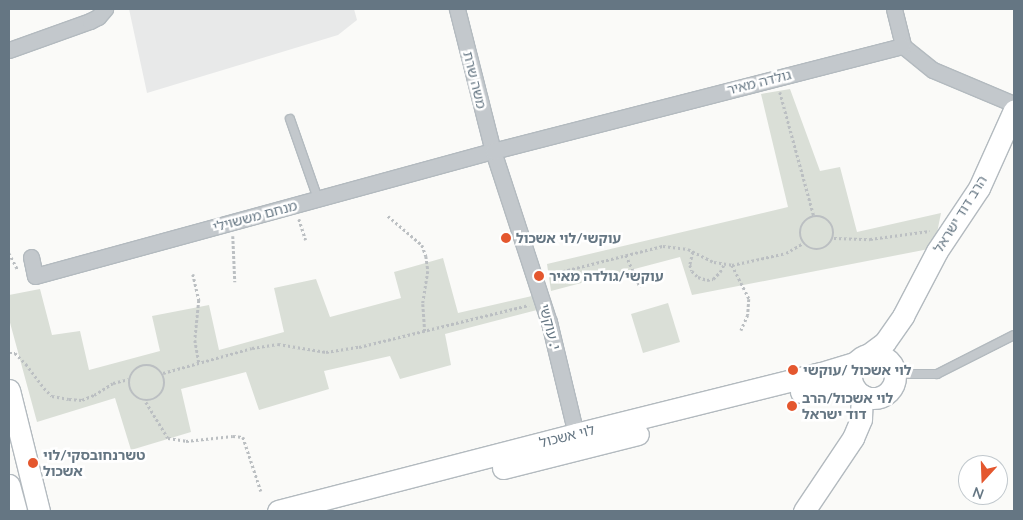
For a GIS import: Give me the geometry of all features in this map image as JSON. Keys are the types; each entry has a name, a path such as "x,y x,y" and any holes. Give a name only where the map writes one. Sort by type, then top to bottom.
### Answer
{"street":[{"path":"9,50 90,21 98,17 105,9"},
{"name":"משה שרת","path":"457,9 493,151"},
{"path":"894,9 902,46 933,70 1014,104"},
{"name":"גולדה מאיר","path":"493,151 902,46"},
{"name":"הרב דוד ישראל","path":"862,359 885,342 903,316 930,265 979,188 1014,110"},
{"name":"מנחם מששוילי","path":"31,257 36,276 493,151"},
{"name":"י. עוקשי","path":"493,151 543,301 578,441"},
{"name":"הרב דוד ישראל","path":"894,371 903,316"},
{"path":"883,356 894,371 893,385 886,394 874,398 860,393 853,386 851,374 862,359 883,356"},
{"name":"לוי אשכול","path":"332,511 811,376 862,359"},
{"name":"לוי אשכול","path":"278,511 578,441 818,388 839,386 860,393"},
{"path":"9,390 39,511"},
{"path":"804,511 853,438 861,419 860,393"},
{"path":"9,485 16,511"}],"lane":[{"path":"290,119 318,199"},
{"path":"894,371 937,374 1014,335"}],"path":[{"path":"776,77 814,216"},
{"path":"295,205 306,240"},
{"path":"388,216 422,246 426,256 428,271 423,313 425,330"},
{"path":"814,216 825,218 833,226 834,238 830,245 819,250 808,247 800,238 801,227 804,222 814,216"},
{"path":"233,222 235,282"},
{"path":"834,238 870,240 953,227"},
{"path":"536,278 663,246 676,246 724,264 732,265 786,253 803,243"},
{"path":"693,252 690,264 692,271 698,277 707,280 713,279 720,272 724,264"},
{"path":"626,255 640,287"},
{"path":"732,265 749,299 748,315 741,331"},
{"path":"193,274 199,300 196,340 199,363"},
{"path":"163,373 252,348 278,344 326,352 359,347 543,301"},
{"path":"9,353 15,353 26,364 52,396 82,400 113,383 129,379"},
{"path":"146,365 163,373 166,382 158,399 146,402 130,392 129,379 136,368 146,365"},
{"path":"146,402 168,438 186,441 233,436 243,437 261,491"}],"shaded area":[{"path":"129,9 354,9 357,20 338,35 147,93"},
{"path":"790,89 820,171 840,167 857,232 941,213 934,248 692,295 680,257 551,291 547,264 788,207 761,94"},
{"path":"443,258 458,313 532,296 537,310 445,334 451,365 400,379 390,356 324,371 329,389 259,410 246,372 181,389 191,432 131,450 115,398 37,422 9,319 9,295 40,289 52,335 80,331 89,370 160,351 152,316 209,305 219,350 284,332 274,288 316,279 330,317 401,298 394,272"},
{"path":"668,303 680,342 643,353 631,314"}],"place":[{"name":"עוקשי/לוי אשכול","path":"506,238"},
{"name":"עוקשי/גולדה מאיר","path":"539,276"},
{"name":"לוי אשכול /עוקשי","path":"793,370"},
{"name":"לוי אשכול/הרב דוד ישראל","path":"792,406"},
{"name":"טשרנחובסקי/לוי אשכול","path":"33,463"}]}
